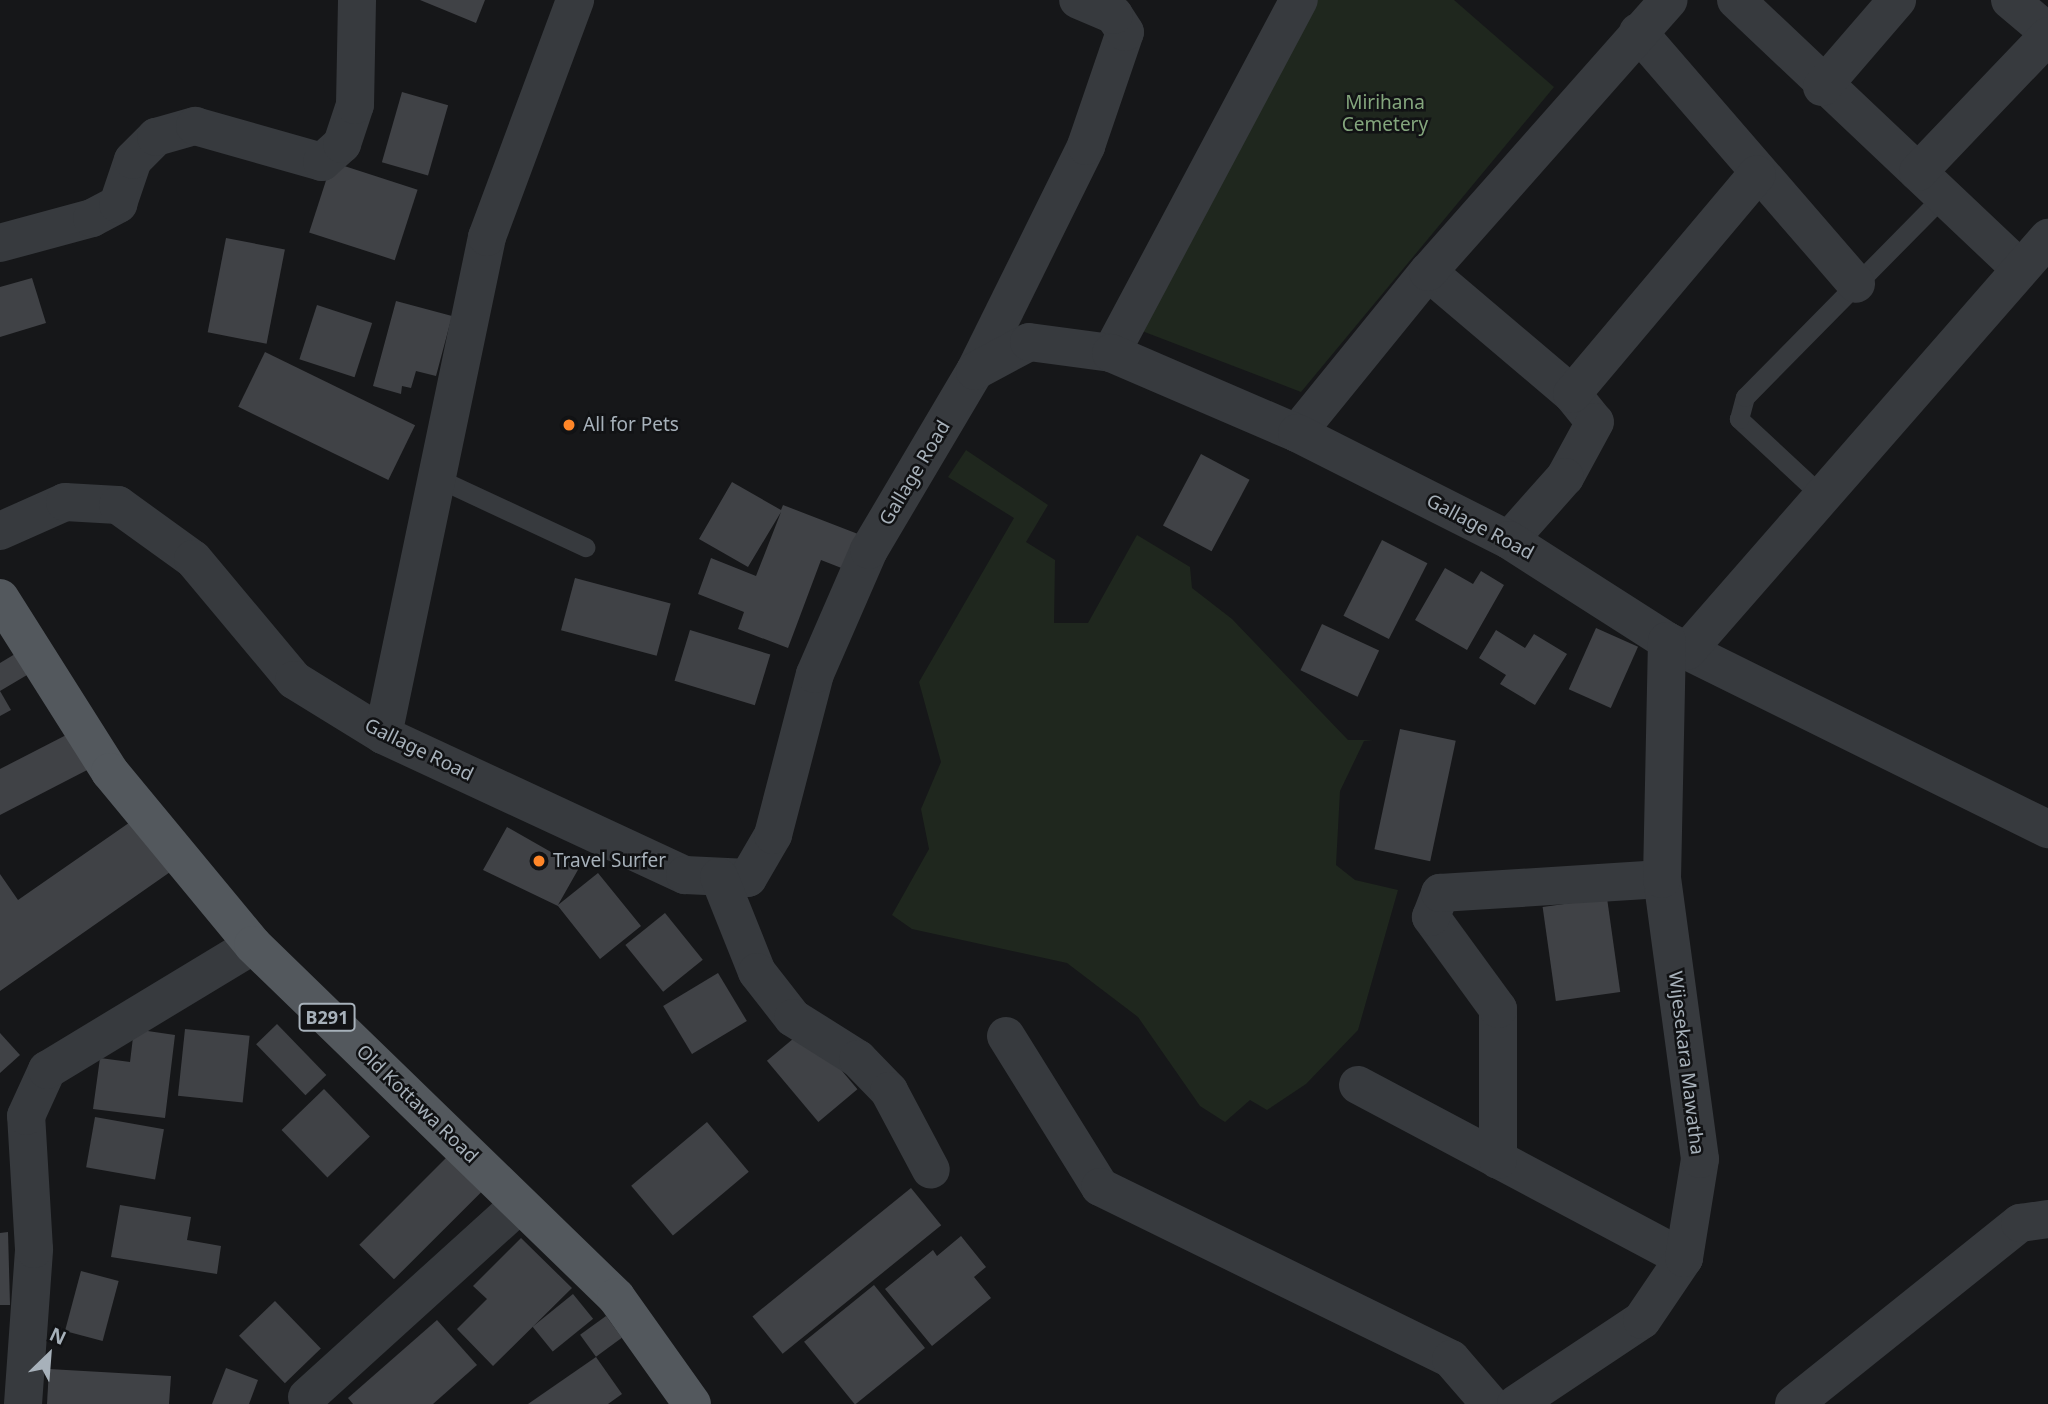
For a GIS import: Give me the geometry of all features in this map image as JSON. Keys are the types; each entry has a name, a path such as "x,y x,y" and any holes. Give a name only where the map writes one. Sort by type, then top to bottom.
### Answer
{"main road":[{"name":"Old Kottawa Road","path":"0,597 110,772 253,944 616,1297 692,1404"}],"street":[{"path":"0,243 92,218 118,204 133,159 156,136 195,126 322,162 342,144 355,105 357,0"},
{"path":"383,735 487,237 575,0"},
{"path":"975,371 1086,146 1125,32 1114,15 1078,0"},
{"path":"1111,354 1299,0"},
{"path":"1297,433 1428,272 1669,0"},
{"path":"1736,0 1822,87 2021,269"},
{"path":"1822,87 1897,0"},
{"path":"1931,184 2048,34 2010,0"},
{"path":"1638,32 1757,174 1856,284"},
{"path":"1572,394 1757,174"},
{"path":"1677,645 1823,497 2048,238"},
{"path":"1428,272 1572,394 1595,422 1565,477 1509,540"},
{"name":"Gallage Road","path":"0,531 65,502 118,505 193,559 294,680 383,735 685,875 748,878 773,835 815,674 869,550 975,371 1029,342 1111,354 1297,433 1509,540 1677,645 2048,830"},
{"name":"Wijesekara Mawatha","path":"1516,1404 1642,1320 1684,1258 1700,1159 1662,878 1677,645"},
{"path":"719,877 757,972 793,1018 859,1059 889,1091 932,1170"},
{"path":"1498,1160 1498,1009 1431,917 1440,894 1662,878"},
{"path":"23,1404 34,1249 26,1116 47,1070 253,944"},
{"path":"1006,1036 1100,1187 1451,1359 1490,1404"},
{"path":"1358,1086 1684,1258"},
{"path":"307,1397 520,1204"},
{"path":"1794,1404 2020,1223 2048,1219"}],"lane":[{"path":"1823,497 1739,419 1745,397 1856,284 1931,184"},
{"path":"435,477 585,547"}],"green space":[{"name":"Mirihana Cemetery","path":"1317,0 1454,0 1554,87 1301,392 1142,331"},
{"path":"966,450 1048,505 1026,542 1055,560 1054,623 1088,623 1137,535 1190,567 1192,588 1232,619 1348,740 1373,740 1364,741 1340,791 1336,865 1355,880 1398,890 1358,1030 1306,1084 1267,1110 1250,1100 1225,1122 1200,1106 1138,1017 1067,963 912,929 892,915 929,849 921,809 941,762 919,682 1014,518 948,477"}],"building":[{"path":"420,0 485,0 476,23"},
{"path":"402,92 448,105 428,175 382,162"},
{"path":"332,162 418,190 395,260 309,232"},
{"path":"226,238 285,249 267,344 208,332"},
{"path":"32,278 46,323 0,337 0,287"},
{"path":"396,301 452,316 436,376 416,371 411,388 402,386 401,394 373,386"},
{"path":"317,305 372,323 355,377 299,359"},
{"path":"265,352 415,425 388,480 238,407"},
{"path":"1201,454 1250,480 1212,551 1163,526"},
{"path":"732,482 781,510 783,505 858,534 844,569 821,560 788,648 738,629 744,612 698,594 711,558 756,576 781,512 748,567 699,539"},
{"path":"1382,540 1427,563 1389,639 1343,616"},
{"path":"1445,568 1473,584 1481,571 1504,585 1467,650 1415,620"},
{"path":"575,578 671,604 657,656 561,630"},
{"path":"1322,624 1379,651 1358,697 1300,670"},
{"path":"1596,628 1638,647 1611,708 1569,689"},
{"path":"690,630 770,655 755,705 675,681"},
{"path":"1496,630 1525,648 1534,634 1567,654 1535,705 1500,684 1506,675 1479,658"},
{"path":"15,654 27,675 0,691 0,663"},
{"path":"0,691 11,710 0,716"},
{"path":"1400,729 1456,741 1430,861 1374,849"},
{"path":"74,731 93,767 0,815 0,769"},
{"path":"136,818 173,870 0,991 0,874 18,900"},
{"path":"507,827 579,868 558,905 598,873 641,926 600,959 558,906 483,870"},
{"path":"1607,898 1620,992 1556,1001 1543,907"},
{"path":"665,913 703,960 663,992 625,945"},
{"path":"718,973 747,1021 692,1054 663,1006"},
{"path":"277,1024 326,1075 305,1095 256,1044"},
{"path":"806,1028 857,1089 818,1122 767,1061"},
{"path":"134,1029 175,1035 165,1118 93,1109 100,1058 130,1062"},
{"path":"185,1029 250,1036 243,1102 178,1096"},
{"path":"0,1033 20,1055 0,1073"},
{"path":"324,1089 370,1136 327,1177 282,1130"},
{"path":"95,1117 164,1129 155,1179 86,1167"},
{"path":"707,1122 749,1172 673,1235 631,1186"},
{"path":"447,1157 482,1192 394,1279 359,1245"},
{"path":"911,1188 941,1225 783,1354 752,1316"},
{"path":"120,1205 191,1217 187,1240 221,1246 217,1274 111,1257"},
{"path":"8,1232 10,1305 0,1305 0,1233"},
{"path":"961,1236 986,1267 974,1277 991,1298 932,1346 885,1289 933,1250 937,1256"},
{"path":"521,1238 572,1288 493,1366 457,1329 487,1299 473,1286"},
{"path":"81,1271 119,1281 103,1341 65,1331"},
{"path":"874,1285 925,1348 855,1404 804,1342"},
{"path":"573,1294 593,1319 553,1352 533,1327"},
{"path":"275,1301 321,1348 285,1383 239,1336"},
{"path":"606,1316 622,1338 596,1357 580,1335"},
{"path":"437,1320 477,1365 433,1404 353,1404 348,1398"},
{"path":"596,1357 622,1394 608,1404 528,1404"},
{"path":"226,1368 258,1380 249,1404 212,1404"},
{"path":"49,1369 171,1376 169,1404 47,1404"}],"place":[{"name":"All for Pets","path":"569,425"},
{"name":"Travel Surfer","path":"539,861"}]}
